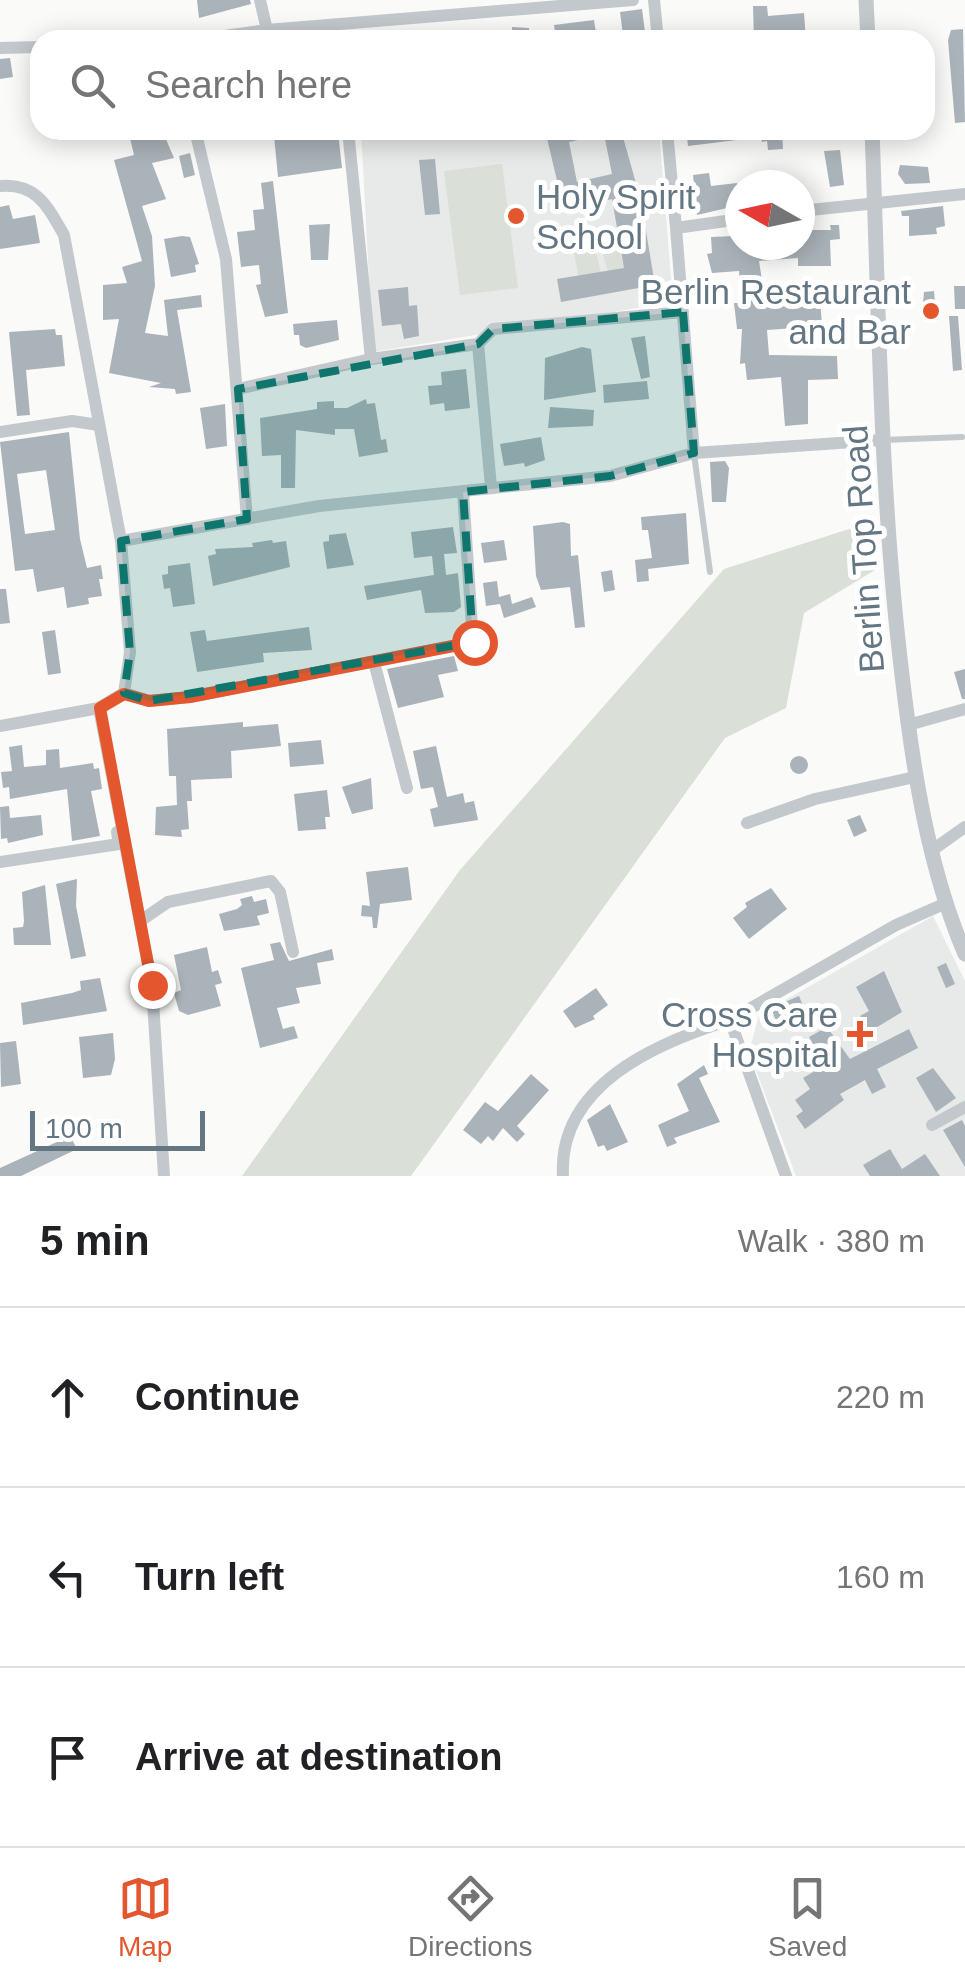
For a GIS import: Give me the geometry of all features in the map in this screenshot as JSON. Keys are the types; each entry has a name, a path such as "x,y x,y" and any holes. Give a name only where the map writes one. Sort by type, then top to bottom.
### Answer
{"street":[{"path":"260,0 267,30 633,0"},
{"path":"654,0 657,30"},
{"path":"866,0 868,30"},
{"path":"340,24 340,30"},
{"path":"0,48 30,47"},
{"path":"197,140 226,259 248,519"},
{"path":"349,140 371,360"},
{"path":"668,140 694,453"},
{"name":"Berlin Top Road","path":"872,140 883,440 895,620 915,777 944,904 965,954"},
{"path":"0,186 29,187 42,198 64,235 120,541 130,652 124,694"},
{"path":"815,209 965,194"},
{"path":"676,228 725,221"},
{"path":"238,389 371,360 478,344 493,329 683,312"},
{"path":"478,344 492,487"},
{"path":"0,432 72,422 99,425"},
{"path":"120,541 318,506 610,476 694,453 883,440"},
{"path":"0,726 100,708 124,694 149,701 190,697 474,642 463,492"},
{"path":"374,662 407,788"},
{"path":"0,862 119,844 100,708"},
{"path":"100,708 143,919 152,985 164,1176"},
{"path":"908,725 965,709"},
{"path":"747,823 815,799 915,777"},
{"path":"934,850 965,828"},
{"path":"143,919 168,902 271,881 280,892 293,952"},
{"path":"563,1176 562,1156 570,1128 604,1080 685,1034 730,1020 880,934 944,904"},
{"path":"730,1020 786,1176"},
{"path":"932,1126 965,1107"}],"lane":[{"path":"883,440 962,437"},
{"path":"694,453 710,572"}],"highlighted area":[{"path":"683,312 694,453 610,476 463,492 473,642 149,701 124,693 130,652 121,541 247,519 238,389 478,344 493,329"}],"shaded area":[{"name":"Holy Spirit School","path":"362,140 660,140 673,302 373,352"},
{"path":"502,164 518,288 460,295 444,171"},
{"path":"618,240 624,268 608,272 602,251 606,243"},
{"path":"587,245 596,251 601,273 579,278 573,249"},
{"path":"865,524 875,570 804,613 786,708 725,738 411,1176 242,1176 460,870 724,569"},
{"name":"Cross Care Hospital","path":"933,916 965,981 965,1176 796,1176 749,1052 759,1015"}],"building":[{"path":"197,0 250,0 251,4 199,18"},
{"path":"753,6 767,6 768,16 804,13 805,30 754,30"},
{"path":"642,9 645,30 622,30 620,12"},
{"path":"594,20 596,30 555,30 554,25"},
{"path":"963,29 965,122 955,123 948,40 951,30"},
{"path":"10,58 13,77 0,79 0,59"},
{"path":"130,140 166,140 174,158 152,163 166,199 142,206 152,236 155,286 145,333 168,336 164,300 201,295 202,307 177,310 191,392 176,394 175,389 149,387 161,383 109,373 119,319 103,320 103,285 127,283 122,267 142,261 114,160 134,155"},
{"path":"274,140 339,140 342,168 278,177"},
{"path":"547,140 578,140 569,142 577,182 612,174 605,140 624,140 641,201 655,285 561,302 557,279 624,268 612,199 564,210"},
{"path":"687,140 737,140 688,146"},
{"path":"762,140 783,140 783,149 768,150 767,141"},
{"path":"840,150 844,185 830,187 824,151"},
{"path":"190,153 195,175 184,178 179,156"},
{"path":"435,159 440,214 425,215 419,160"},
{"path":"900,165 928,167 930,183 905,184 898,174"},
{"path":"709,173 711,186 725,184 725,208 697,215 693,175"},
{"path":"273,181 288,313 265,317 256,285 261,284 259,265 241,267 237,232 255,230 253,210 264,209 261,183"},
{"path":"9,205 13,219 35,215 40,243 0,249 0,207"},
{"path":"943,206 945,226 936,228 937,234 909,236 909,216 902,216 901,211"},
{"path":"330,224 328,260 311,260 309,225"},
{"path":"830,225 839,225 840,239 830,240 831,266 798,266 798,260 815,260 815,230 831,230"},
{"path":"725,236 725,260 772,260 759,261 763,287 819,283 822,326 767,330 769,355 837,356 838,379 808,380 808,424 785,426 781,377 747,380 745,363 740,364 742,329 737,329 734,303 742,303 739,271 712,273 707,254 712,253 711,237"},
{"path":"190,237 199,264 195,265 196,272 171,277 164,239"},
{"path":"954,286 965,286 965,309 955,309"},
{"path":"408,287 409,306 417,305 419,336 404,339 401,324 382,326 378,290"},
{"path":"934,291 936,314 922,316 924,292"},
{"path":"949,316 958,316 962,370 953,371"},
{"path":"337,320 339,340 306,348 300,345 299,335 294,335 293,324"},
{"path":"55,329 56,335 62,335 65,366 26,370 30,415 17,416 9,332"},
{"path":"645,336 650,377 641,379 631,338"},
{"path":"582,347 591,349 596,392 544,400 545,358"},
{"path":"466,369 470,408 445,411 444,403 430,405 428,386 442,385 441,372"},
{"path":"647,381 649,399 604,403 603,385"},
{"path":"366,399 367,404 375,403 381,440 386,439 388,452 359,457 354,429 335,429 335,435 296,430 295,488 281,488 281,455 262,456 260,418 317,409 317,402 334,401 334,408 347,408"},
{"path":"225,404 227,446 206,449 200,408"},
{"path":"550,407 594,410 593,426 548,428"},
{"path":"69,432 80,539 87,568 101,565 103,579 99,579 102,596 88,598 89,604 67,608 64,587 37,592 33,569 15,571 0,442","holes":["46,470 55,530 25,534 17,474"]},
{"path":"541,437 545,460 525,467 524,463 504,466 500,444"},
{"path":"725,461 729,468 726,502 712,502 710,462"},
{"path":"686,513 689,564 648,569 649,581 637,582 635,560 652,558 648,530 642,530 641,517"},
{"path":"570,524 571,556 578,555 585,627 575,628 570,587 541,590 536,576 533,526"},
{"path":"453,527 457,553 444,554 446,575 458,573 461,607 454,612 425,613 421,590 367,600 364,586 434,575 432,556 414,558 411,532"},
{"path":"346,533 354,565 327,569 323,542 329,541 329,535"},
{"path":"504,540 507,560 484,563 481,543"},
{"path":"286,541 290,567 213,586 208,556 216,554 215,549 253,547 252,543"},
{"path":"190,563 195,604 173,607 170,588 164,589 162,575 168,574 168,566"},
{"path":"612,570 615,590 604,592 601,572"},
{"path":"497,581 499,597 510,594 512,604 532,597 536,607 504,618 500,604 486,606 483,583"},
{"path":"0,589 6,589 10,623 0,624"},
{"path":"309,627 312,650 263,653 264,662 197,672 190,632 205,630 207,641"},
{"path":"55,630 61,673 48,675 42,632"},
{"path":"454,656 458,671 438,675 444,697 398,708 387,669"},
{"path":"965,669 965,699 962,699 954,672"},
{"path":"243,722 243,727 278,724 281,746 231,751 232,778 191,780 192,801 187,801 189,829 181,830 182,837 155,835 156,807 177,805 176,776 169,776 167,729"},
{"path":"321,740 324,764 290,767 288,743"},
{"path":"22,745 24,767 46,765 46,750 59,749 60,768 93,763 94,769 99,768 102,789 91,791 100,836 72,841 67,789 10,799 9,787 3,788 1,772 12,771 9,747"},
{"path":"436,746 447,797 463,793 465,803 474,801 478,820 434,827 430,809 438,807 433,787 421,789 413,751"},
{"path":"799,756 806,758 806,772 799,774 792,772 790,765 792,758"},
{"path":"371,778 373,809 352,814 342,787"},
{"path":"327,790 330,817 325,817 326,829 298,831 294,794"},
{"path":"9,806 10,818 41,815 43,835 8,843 7,838 1,839 0,807"},
{"path":"860,815 867,831 854,837 847,820"},
{"path":"408,867 412,900 380,904 377,928 373,928 372,917 361,916 362,905 370,906 366,872"},
{"path":"77,879 76,906 86,956 71,959 56,884"},
{"path":"45,885 51,945 14,945 13,928 23,927 24,921 22,892"},
{"path":"771,888 787,909 749,939 733,918 747,907 745,903"},
{"path":"252,896 254,902 266,899 269,913 257,916 260,925 224,931 219,914 237,909 242,905 240,899"},
{"path":"280,942 289,961 332,949 334,960 317,963 321,984 296,988 300,1003 277,1008 283,1029 294,1026 298,1038 260,1048 241,968 274,960 270,944"},
{"path":"207,947 212,972 218,970 222,983 215,985 221,1006 188,1015 179,1011 174,993 181,990 174,955"},
{"path":"946,963 955,984 946,988 937,967"},
{"path":"884,971 902,1012 869,1032 860,1016 869,1011 856,987"},
{"path":"100,978 107,1011 23,1025 21,1003 72,993 81,990 80,981"},
{"path":"596,988 608,1005 593,1016 595,1019 575,1028 563,1011"},
{"path":"799,996 806,1013 778,1025 771,1008"},
{"path":"827,1027 850,1059 909,1029 918,1048 877,1069 886,1087 872,1094 865,1080 840,1094 844,1100 805,1129 796,1116 803,1111 795,1100 810,1089 803,1078 825,1065 809,1037"},
{"path":"113,1033 115,1059 111,1075 83,1078 79,1037"},
{"path":"16,1041 21,1084 1,1087 0,1043"},
{"path":"704,1065 708,1074 699,1078 720,1122 674,1138 677,1143 667,1147 658,1125 689,1111 677,1084"},
{"path":"933,1068 956,1098 936,1112 916,1078"},
{"path":"531,1074 549,1090 517,1126 525,1134 517,1142 503,1128 493,1141 488,1136 481,1144 463,1130 485,1102 498,1111"},
{"path":"610,1104 628,1142 607,1151 604,1145 598,1147 587,1120"},
{"path":"962,1120 965,1126 965,1167 943,1130"},
{"path":"70,1136 77,1149 21,1176 0,1176 0,1168"},
{"path":"890,1149 902,1169 925,1154 940,1176 870,1176 863,1165"}],"place":[{"name":"Holy Spirit School","path":"516,216"},
{"name":"Berlin Restaurant and Bar","path":"931,311"},
{"name":"Cross Care Hospital","path":"860,1034"}],"route":[{"path":"152,985 143,919 100,708 124,694 149,701 190,697 292,674 474,642"}]}
